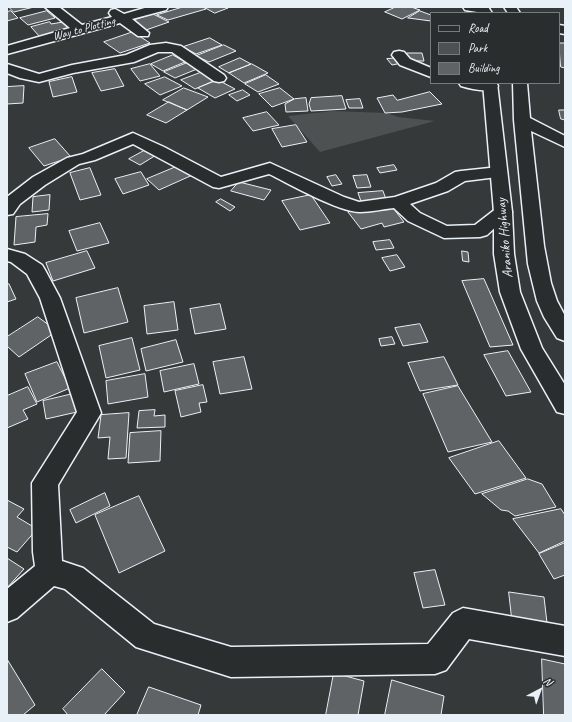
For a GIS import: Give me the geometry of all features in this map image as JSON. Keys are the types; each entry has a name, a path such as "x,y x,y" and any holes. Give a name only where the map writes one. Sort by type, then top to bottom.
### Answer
{"main road":[{"path":"51,7 80,30"},
{"path":"107,7 143,33"},
{"name":"Way to Plotting","path":"7,50 162,7"},
{"path":"469,7 484,10"},
{"path":"7,68 25,75 39,78 72,69 130,59 155,48 166,46 176,49 219,78"},
{"path":"399,55 405,62 430,73"},
{"path":"478,84 491,85"},
{"path":"520,84 522,120 535,254 545,295 559,325 565,333"},
{"name":"Araniko Highway","path":"491,85 503,212 504,254 510,292 532,349 565,405"},
{"path":"522,120 565,142"},
{"path":"7,210 14,200 39,181 73,161 89,157 133,138 219,183 270,168 338,201 359,207 398,202 442,187 461,176 499,172"},
{"path":"398,202 414,217 444,232 480,230 503,212"},
{"path":"7,255 18,258 35,270 50,298 89,413 45,483 47,552 50,571"},
{"path":"7,608 50,571"},
{"path":"50,571 74,578 146,637 231,662 435,659 463,623 565,641"}],"green space":[{"path":"333,111 386,113 398,117 435,121 320,152 288,116"}],"building":[{"path":"9,7 34,7 14,12"},
{"path":"183,7 203,7 206,9 168,20 157,15"},
{"path":"204,7 225,7 228,8 215,13"},
{"path":"396,7 411,7 420,10 402,19 385,12"},
{"path":"11,11 18,18 7,21 7,12"},
{"path":"47,11 55,18 28,25 20,18"},
{"path":"420,11 430,15 430,21 408,18"},
{"path":"153,14 169,22 146,30 131,21"},
{"path":"50,22 51,24 63,22 70,30 40,37 31,27"},
{"path":"133,32 150,43 120,53 104,42"},
{"path":"210,38 222,45 196,54 183,47"},
{"path":"560,43 565,43 565,68 561,67"},
{"path":"224,45 236,51 209,62 196,56"},
{"path":"407,53 422,53 424,61 408,61"},
{"path":"173,55 185,62 163,71 151,64"},
{"path":"240,58 251,64 229,73 219,67"},
{"path":"397,58 402,63 392,65 387,59"},
{"path":"187,63 197,69 175,78 164,72"},
{"path":"150,64 160,76 140,81 131,69"},
{"path":"252,64 268,73 244,83 229,73"},
{"path":"115,69 124,86 101,91 92,73"},
{"path":"205,71 218,79 195,89 181,80"},
{"path":"266,75 279,84 258,92 245,84"},
{"path":"72,77 77,92 53,97 49,82"},
{"path":"165,77 182,86 160,95 145,84"},
{"path":"218,80 235,89 215,98 198,88"},
{"path":"24,86 23,103 7,104 7,87"},
{"path":"184,88 208,97 187,110 163,100"},
{"path":"280,88 294,99 272,107 259,94"},
{"path":"243,90 250,95 237,101 229,95"},
{"path":"430,92 442,104 402,112 385,113 377,98 393,95 397,100"},
{"path":"342,96 346,109 311,111 309,104 311,98"},
{"path":"306,98 308,111 286,112 285,104 294,99"},
{"path":"360,99 363,108 349,108 346,100"},
{"path":"169,102 187,110 166,123 147,115"},
{"path":"559,110 565,110 565,120 561,119"},
{"path":"267,112 279,125 253,131 243,118"},
{"path":"296,125 307,142 282,147 272,129"},
{"path":"55,139 71,157 44,166 29,148"},
{"path":"151,147 161,152 140,165 129,159"},
{"path":"183,164 197,173 159,190 147,179"},
{"path":"394,165 397,170 380,173 377,168"},
{"path":"90,168 101,195 80,200 70,173"},
{"path":"141,172 149,185 123,194 115,179"},
{"path":"336,175 342,184 332,186 327,177"},
{"path":"367,175 371,187 357,188 353,176"},
{"path":"239,182 271,190 264,200 231,191"},
{"path":"383,191 387,202 362,204 358,193"},
{"path":"50,195 49,210 32,212 33,197"},
{"path":"311,195 330,223 300,230 282,201"},
{"path":"221,199 235,207 230,211 216,202"},
{"path":"390,204 404,222 384,227 382,223 361,229 348,212"},
{"path":"48,214 47,225 36,227 35,242 14,245 16,217"},
{"path":"100,223 109,243 77,251 69,231"},
{"path":"390,240 394,248 376,250 373,242"},
{"path":"87,251 95,268 53,281 46,263"},
{"path":"462,251 468,252 469,262 463,261"},
{"path":"397,255 405,267 390,271 382,258"},
{"path":"484,279 513,345 490,347 462,281"},
{"path":"9,284 16,299 7,302 7,285"},
{"path":"118,288 128,322 84,333 76,298"},
{"path":"174,302 178,330 147,334 144,306"},
{"path":"220,304 226,329 195,334 190,309"},
{"path":"38,317 57,331 19,357 7,346 7,337"},
{"path":"420,324 428,342 403,346 395,328"},
{"path":"392,337 395,344 381,346 379,339"},
{"path":"132,338 140,370 106,378 99,346"},
{"path":"176,340 183,362 146,371 141,349"},
{"path":"508,351 531,392 506,396 484,355"},
{"path":"244,357 252,389 220,394 213,362"},
{"path":"444,357 458,385 420,391 408,363"},
{"path":"57,362 70,388 37,402 25,374"},
{"path":"194,364 199,384 164,392 160,371"},
{"path":"145,374 148,397 108,404 106,381"},
{"path":"203,385 207,402 199,403 201,412 181,417 175,391"},
{"path":"458,386 492,442 448,452 423,394"},
{"path":"28,387 37,404 23,410 28,419 7,428 7,396"},
{"path":"73,394 77,412 46,419 43,401"},
{"path":"155,410 154,416 165,415 165,427 137,428 139,411"},
{"path":"129,413 126,458 108,459 110,437 98,438 101,415"},
{"path":"161,431 160,461 128,463 130,433"},
{"path":"499,441 526,478 475,494 449,458"},
{"path":"528,479 542,484 556,507 515,516 508,511 501,510 482,494"},
{"path":"105,493 110,506 76,523 70,510"},
{"path":"139,496 165,551 119,573 95,515"},
{"path":"7,500 24,509 17,517 37,529 17,552 7,547"},
{"path":"561,509 565,515 565,541 539,553 513,519"},
{"path":"565,543 565,575 554,579 539,554"},
{"path":"7,558 24,569 7,588"},
{"path":"435,570 445,605 423,608 414,573"},
{"path":"509,592 544,597 547,623 512,618"},
{"path":"7,659 35,705 23,715 7,715"},
{"path":"542,659 565,664 565,715 544,715"},
{"path":"102,669 125,692 104,715 68,715 63,709"},
{"path":"334,673 364,681 358,715 326,715"},
{"path":"392,680 444,696 441,715 385,715"},
{"path":"149,687 201,705 198,715 137,715"}]}
